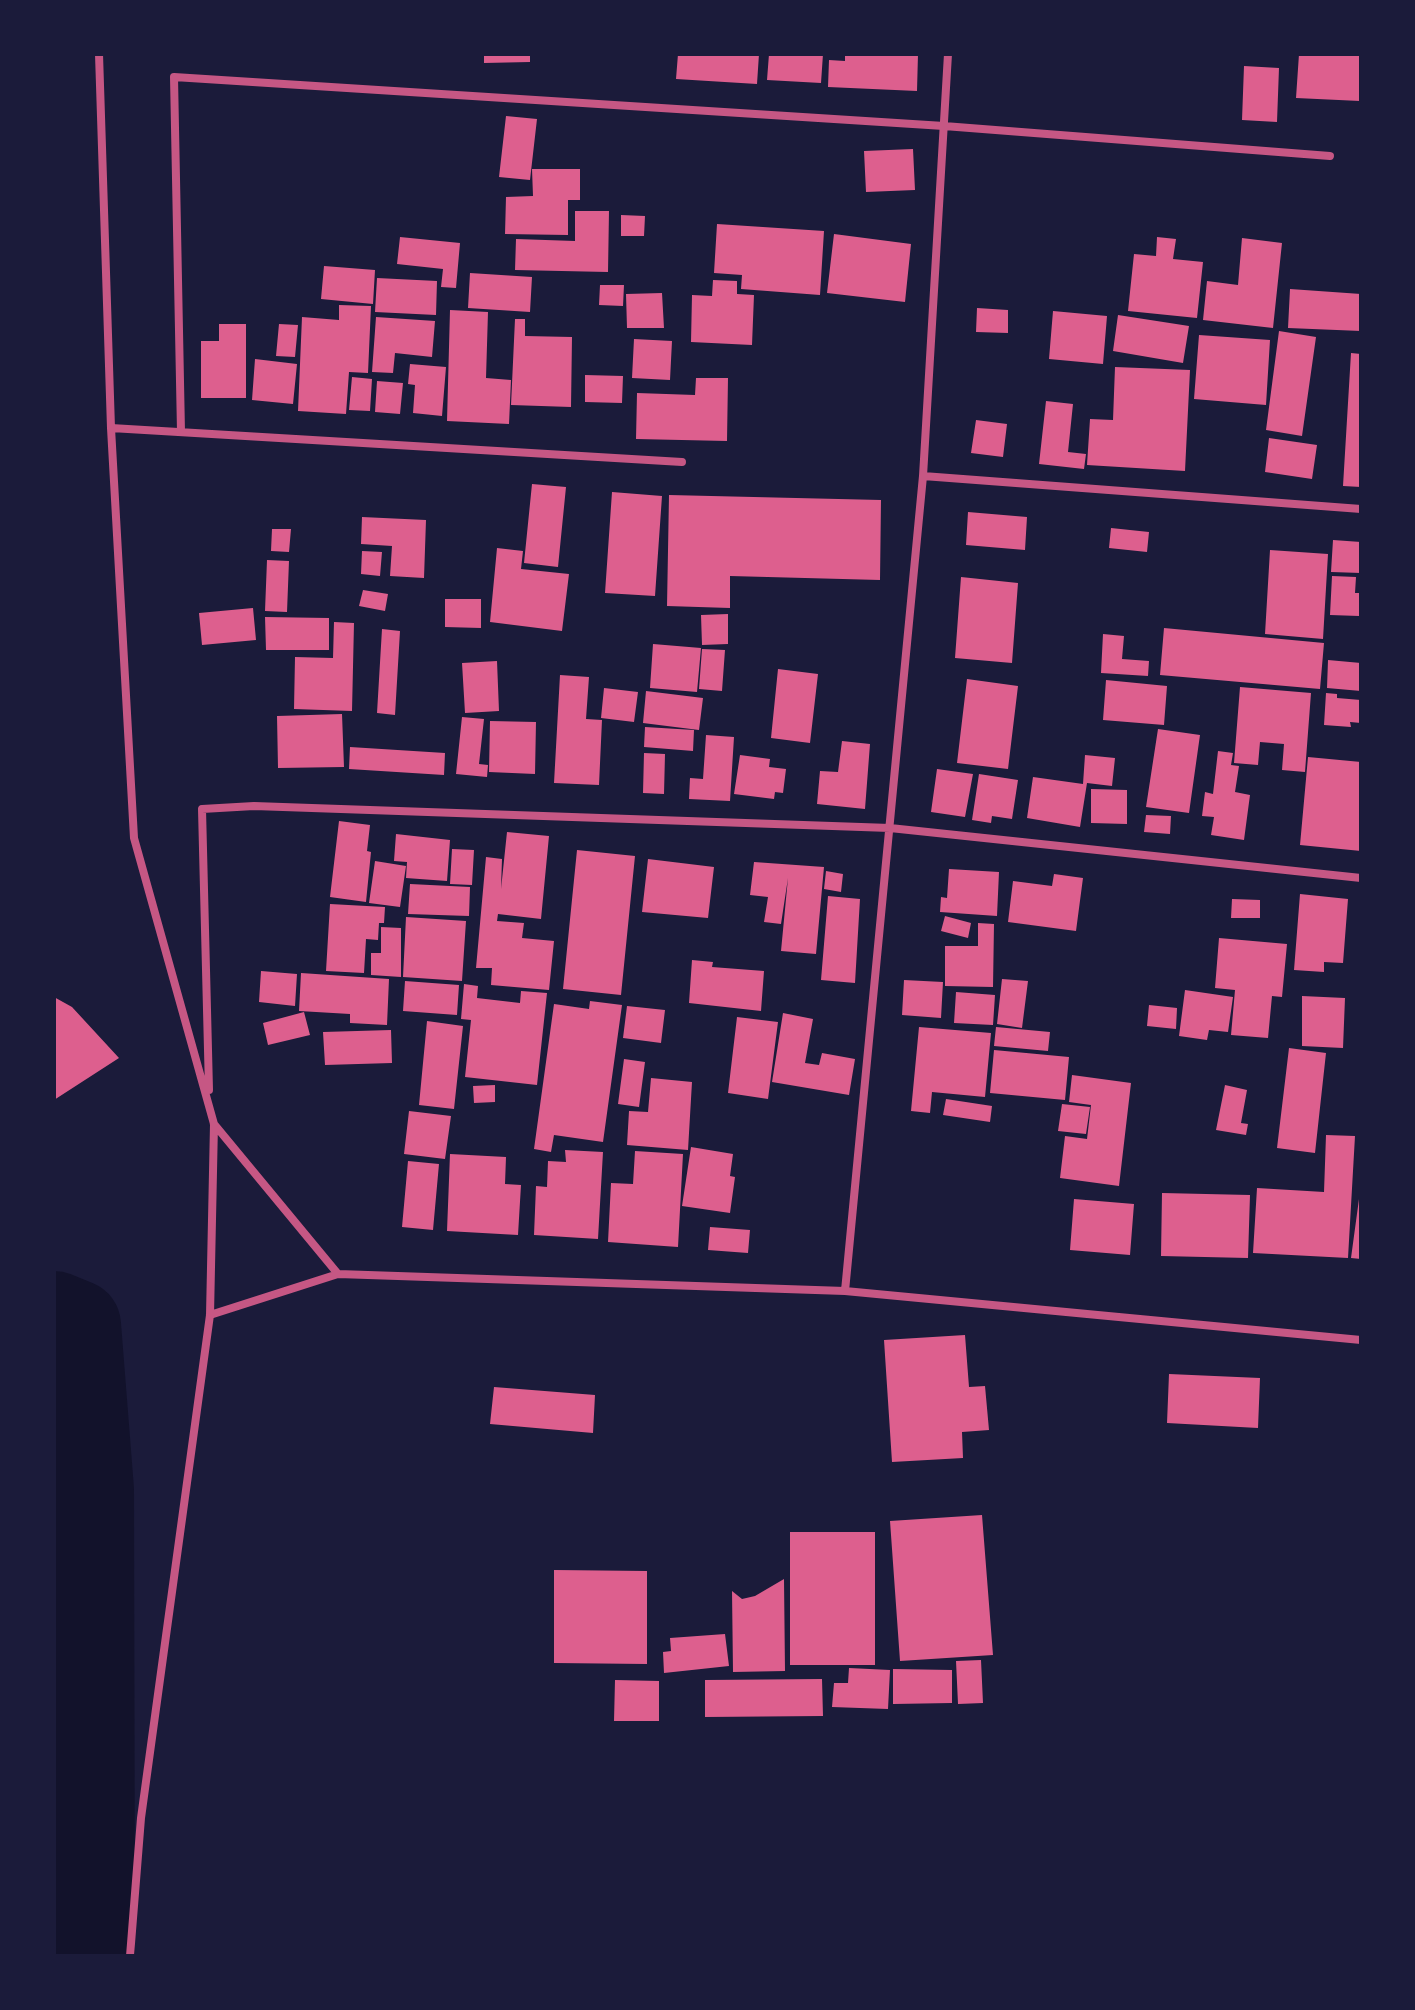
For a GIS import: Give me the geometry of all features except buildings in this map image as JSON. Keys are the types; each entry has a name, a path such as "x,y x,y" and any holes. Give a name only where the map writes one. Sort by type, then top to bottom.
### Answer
{"street":[{"path":"99,54 111,428 134,838 214,1124 210,1315 141,1818 130,1956"},
{"path":"845,1291 923,476 948,54"},
{"path":"181,432 174,77 944,126 1330,156"},
{"path":"111,428 682,462"},
{"path":"923,476 1361,509"},
{"path":"209,1103 202,809 270,807 890,828 1361,878"},
{"path":"214,1124 338,1274"},
{"path":"210,1315 338,1274 845,1291 1361,1340"}],"waterway":[{"path":"54,1316 76,1325 89,1490 90,1956"}]}
